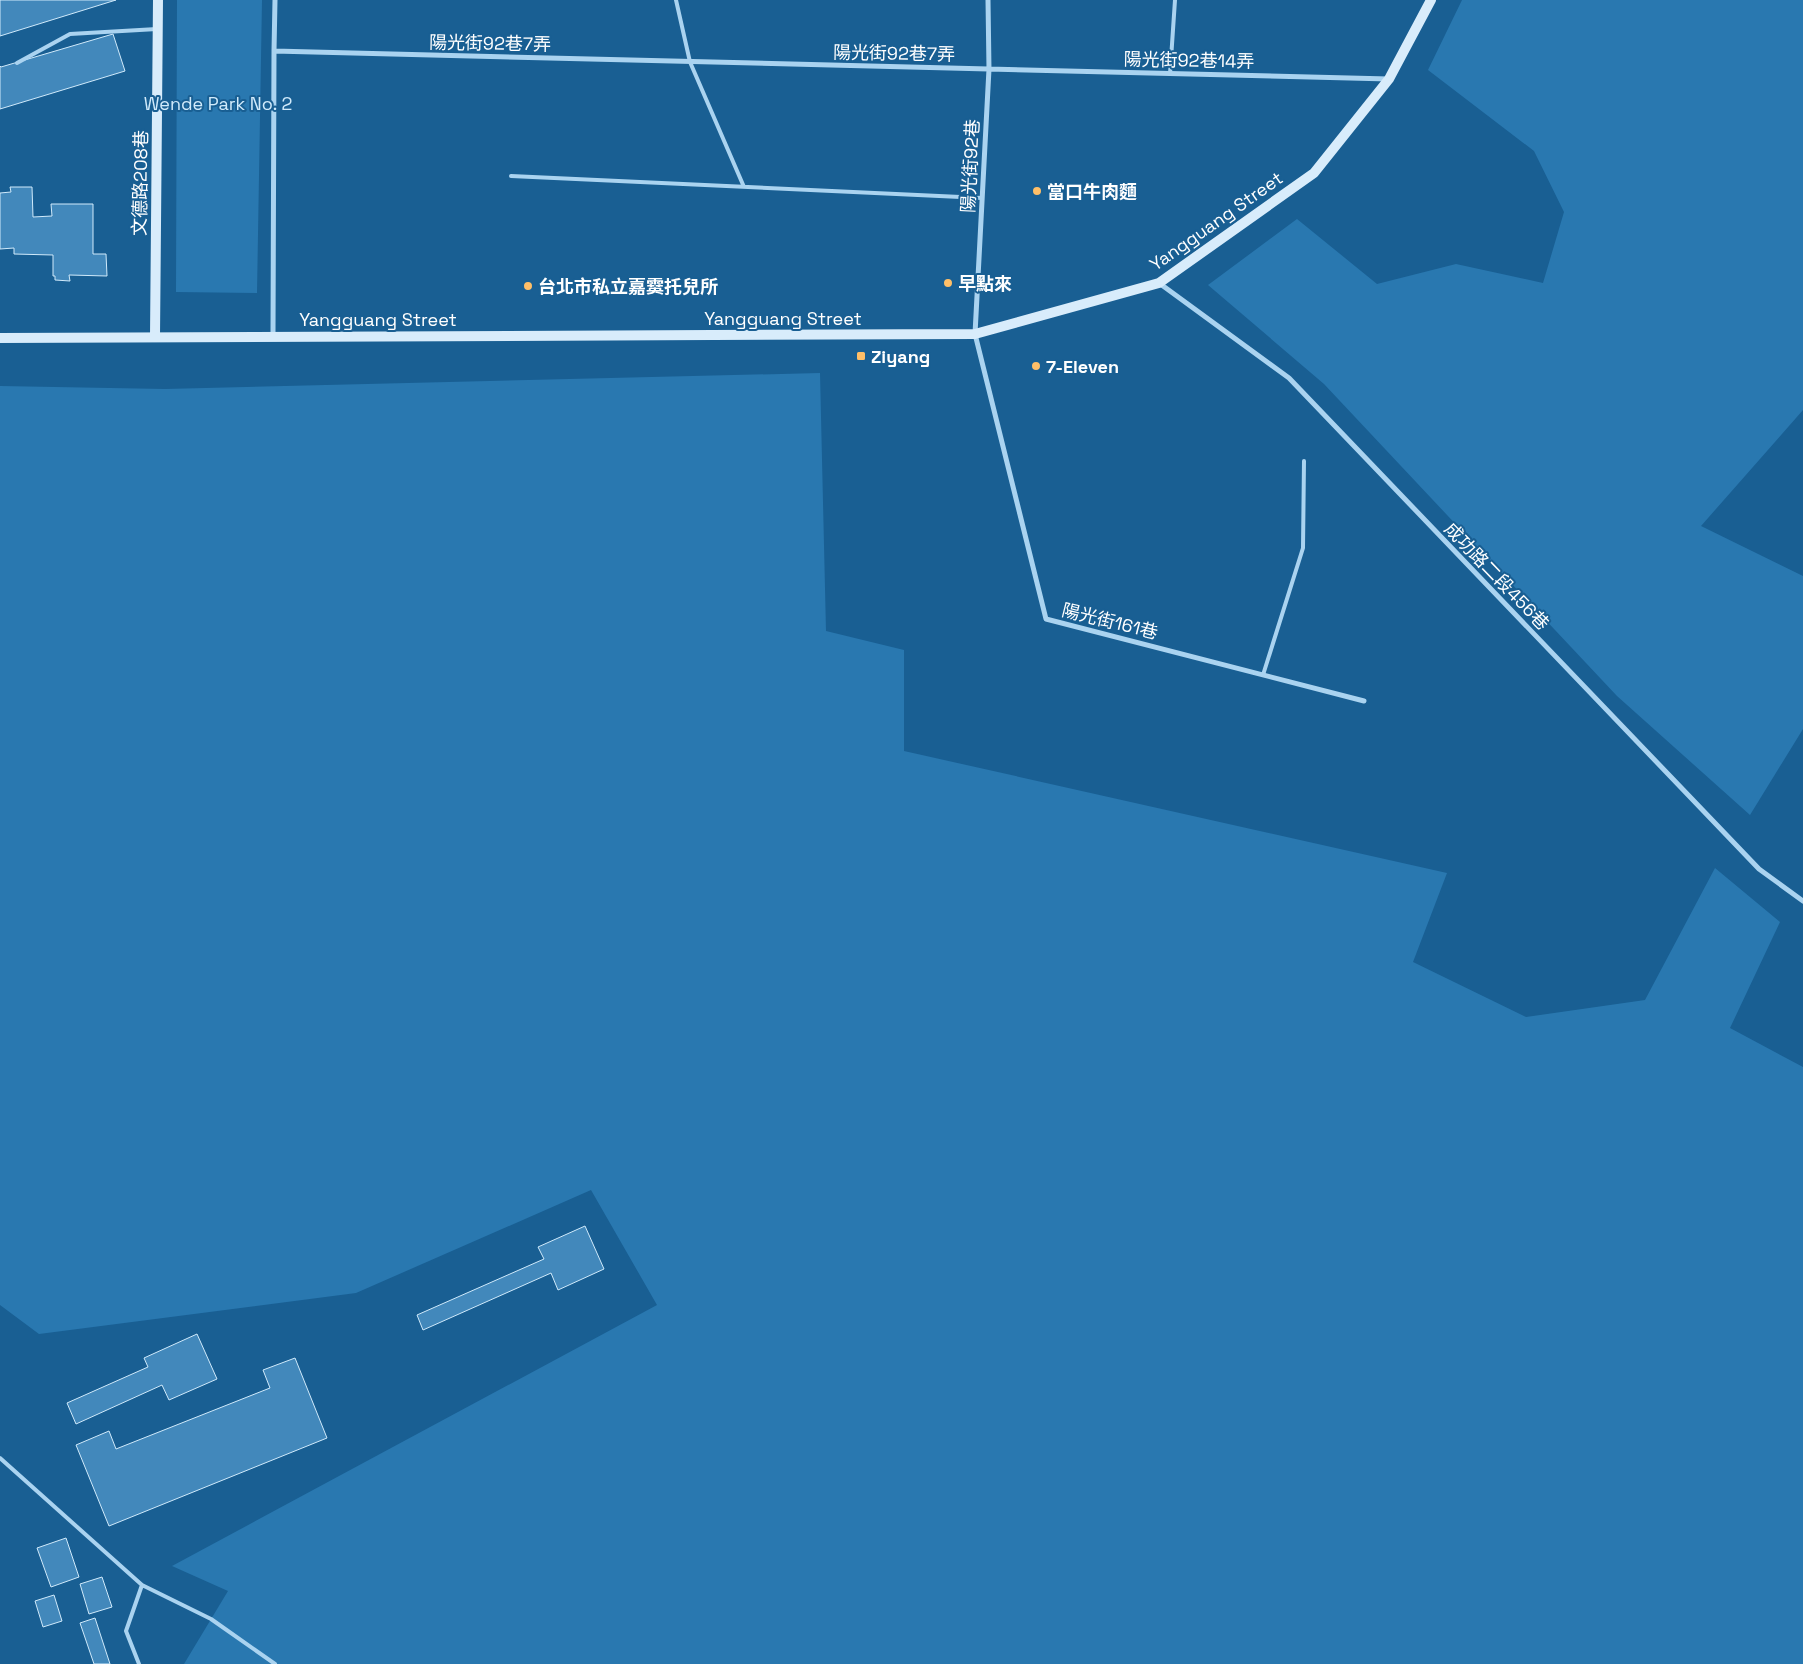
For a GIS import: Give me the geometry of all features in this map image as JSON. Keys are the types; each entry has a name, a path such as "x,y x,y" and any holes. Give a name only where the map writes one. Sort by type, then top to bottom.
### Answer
{"street":[{"name":"文德路208巷","path":"155,336 158,0"},
{"path":"273,336 275,0"},
{"name":"陽光街92巷","path":"974,334 989,69 988,0"},
{"name":"Yangguang Street","path":"0,338 974,334 1159,283 1314,173 1389,79 1431,0"},
{"name":"陽光街92巷7弄","path":"274,51 989,69"},
{"name":"陽光街92巷14弄","path":"989,69 1389,79"},
{"name":"成功路二段456巷","path":"1159,283 1289,378 1758,869 1803,901"},
{"name":"陽光街161巷","path":"974,334 1046,619 1364,701"}],"lane":[{"path":"676,0 690,62 744,187"},
{"path":"1170,74 1175,0"},
{"path":"17,62 70,34 158,29"},
{"path":"511,176 982,198"},
{"path":"1264,675 1303,548 1304,461"},
{"path":"0,1458 142,1585 211,1620 275,1664"},
{"path":"138,1664 126,1630 142,1585"}],"green space":[{"name":"Wende Park No. 2","path":"177,0 262,0 257,293 176,292"},
{"path":"1462,0 1803,0 1803,410 1701,526 1803,576 1803,729 1750,815 1617,696 1324,384 1208,285 1297,219 1377,284 1456,264 1543,283 1564,212 1534,151 1428,70"},
{"path":"820,373 826,631 904,650 904,751 1447,873 1413,962 1526,1017 1645,1000 1715,868 1780,922 1730,1028 1803,1067 1803,1664 184,1664 228,1591 172,1566 657,1305 591,1190 356,1293 39,1334 0,1305 0,386 165,389"}],"building":[{"path":"0,0 116,0 0,36"},
{"path":"113,34 125,71 0,109 0,66"},
{"path":"10,187 32,187 33,217 52,216 51,204 93,204 93,254 106,254 107,276 69,275 70,281 55,280 55,276 53,276 53,255 14,254 14,248 0,249 0,193 11,192"},
{"path":"585,1226 604,1269 558,1290 551,1273 423,1330 417,1315 544,1259 538,1247"},
{"path":"197,1334 217,1379 169,1400 162,1385 76,1424 67,1403 148,1367 144,1358"},
{"path":"295,1358 327,1438 109,1526 76,1445 109,1431 116,1449 270,1388 263,1370"},
{"path":"66,1538 79,1577 51,1587 37,1548"},
{"path":"102,1577 112,1607 89,1614 80,1584"},
{"path":"54,1595 62,1621 43,1627 35,1601"},
{"path":"95,1618 110,1664 94,1664 80,1623"}],"place":[{"name":"當口牛肉麵","path":"1037,191"},
{"name":"早點來","path":"948,283"},
{"name":"台北市私立嘉霙托兒所","path":"528,286"},
{"name":"Ziyang","path":"861,356"},
{"name":"7-Eleven","path":"1036,366"}]}
